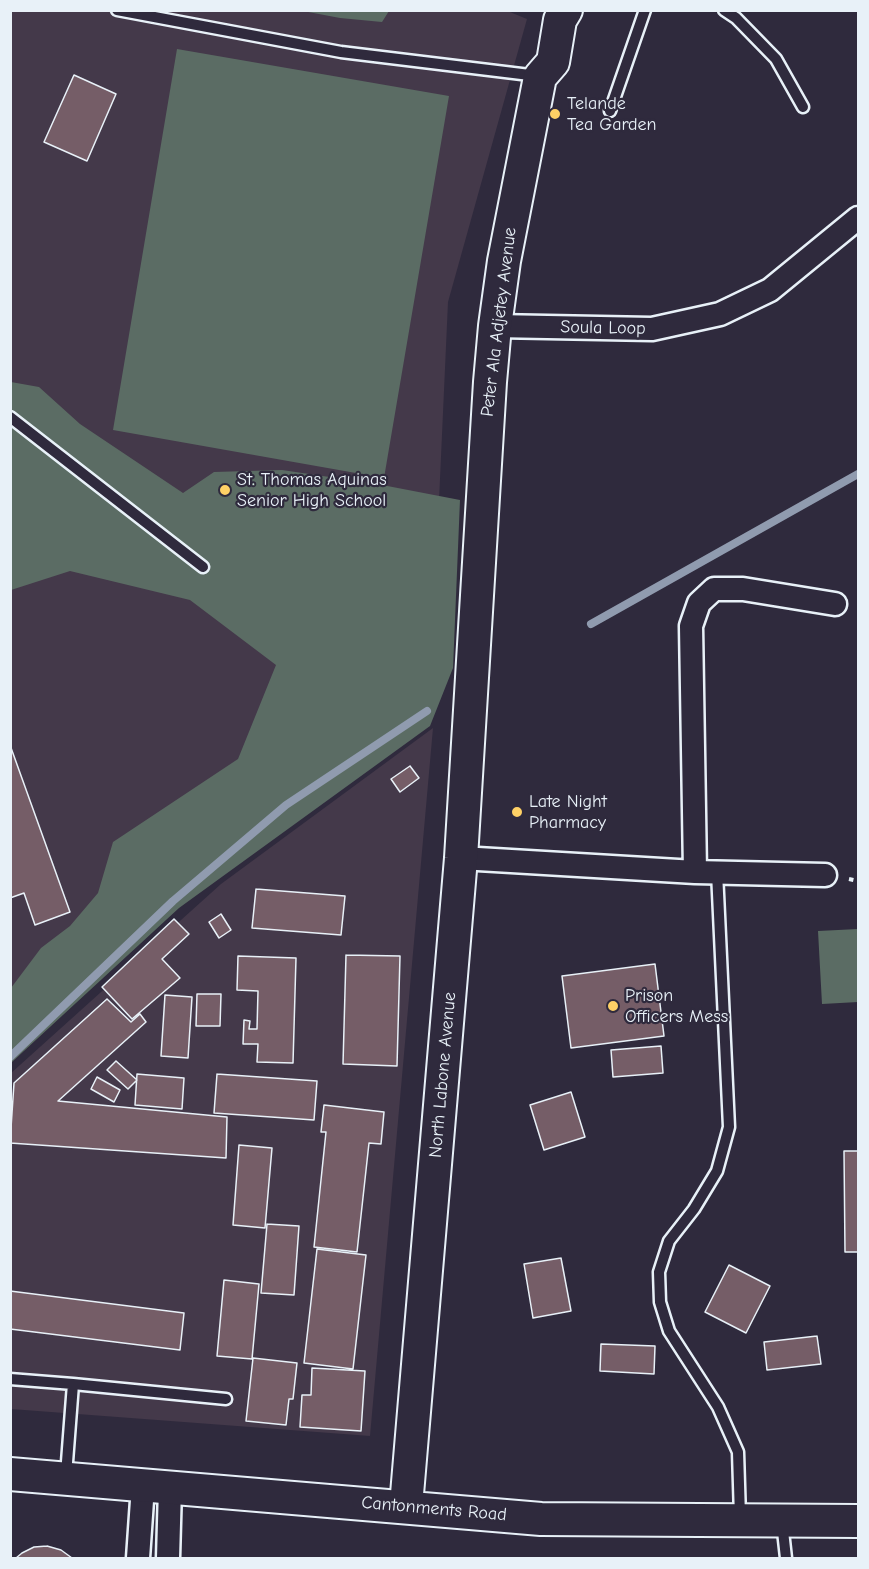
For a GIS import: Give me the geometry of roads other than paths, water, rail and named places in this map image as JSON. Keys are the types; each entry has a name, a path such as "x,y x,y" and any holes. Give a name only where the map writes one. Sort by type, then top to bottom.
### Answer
{"street":[{"name":"Peter Ala Adjetey Avenue","path":"474,643 490,382 504,261 540,77 553,62 560,20 566,10"},
{"name":"Soula Loop","path":"495,326 652,329 720,314 770,290 858,218"},
{"path":"695,872 692,626 699,603 714,589 743,589 835,604"},
{"name":"North Labone Avenue","path":"406,1506 461,858 474,643"},
{"path":"461,858 695,872 825,875"},
{"name":"Cantonments Road","path":"10,1474 541,1519 858,1521"},
{"path":"138,1558 156,1487"},
{"path":"156,1487 168,1558"}],"lane":[{"path":"117,10 341,52 540,77"},
{"path":"610,111 645,10"},
{"path":"724,10 736,18 776,59 803,107"},
{"path":"10,417 203,567"},
{"path":"717,872 729,1127 717,1171 694,1209 669,1241 659,1272 660,1302 669,1330 718,1407 738,1452 740,1521"},
{"path":"10,1379 226,1399"},
{"path":"66,1479 73,1384"},
{"path":"782,1522 786,1558"}],"waterway":[{"path":"591,624 858,474"},
{"path":"10,1057 173,901 286,805 427,711"}],"place":[{"name":"Telande Tea Garden","path":"555,114"},
{"name":"St. Thomas Aquinas Senior High School","path":"225,490"},
{"name":"Late Night Pharmacy","path":"517,812"},
{"name":"Prison Officers Mess","path":"613,1006"}]}
